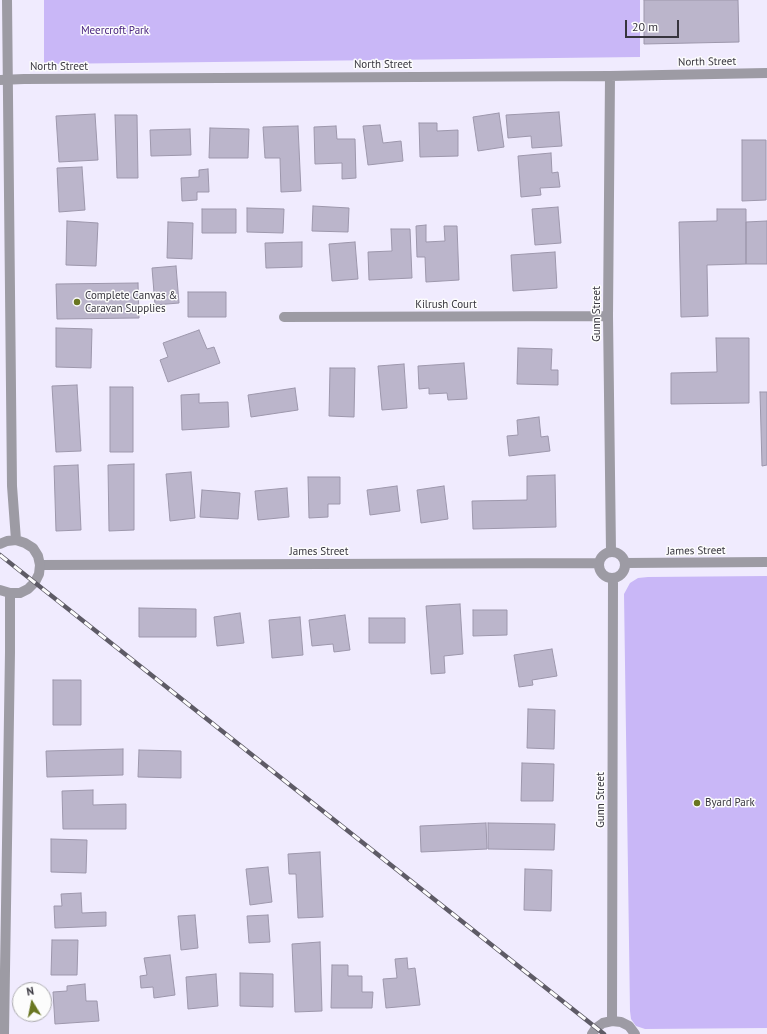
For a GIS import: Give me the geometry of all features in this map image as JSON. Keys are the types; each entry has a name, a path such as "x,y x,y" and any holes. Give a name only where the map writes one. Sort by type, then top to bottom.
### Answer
{"street":[{"path":"7,0 4,80 12,486 16,540"},
{"name":"North Street","path":"4,80 610,76 767,73"},
{"name":"Gunn Street","path":"610,76 608,316 611,552"},
{"name":"Kilrush Court","path":"284,317 608,316"},
{"path":"0,544 7,541 16,540 25,543 33,548 38,556 40,565 39,574 35,582 28,589 20,593 10,593 0,590"},
{"path":"611,552 620,554 625,563 623,573 617,578 613,579 600,573 598,563 603,555 611,552"},
{"name":"James Street","path":"625,563 767,562"},
{"name":"James Street","path":"40,565 598,563"},
{"name":"Gunn Street","path":"612,1021 613,579"},
{"path":"4,1034 10,593"},
{"path":"592,1034 596,1028 603,1023 612,1021 621,1022 629,1026 635,1034"}],"green space":[{"name":"Meercroft Park","path":"44,0 640,0 640,57 44,64"},
{"name":"Byard Park","path":"767,576 767,1028 645,1029 636,1026 631,1019 630,1011 624,594 630,583 638,578"}],"building":[{"path":"644,0 738,0 739,42 644,44"},
{"path":"559,112 562,146 532,148 531,136 508,138 506,115"},
{"path":"499,113 504,147 478,151 473,117"},
{"path":"95,114 98,160 59,162 56,116"},
{"path":"115,115 137,115 138,178 117,178"},
{"path":"419,123 437,123 437,131 458,130 458,156 420,157"},
{"path":"380,125 383,143 401,141 403,161 368,165 363,126"},
{"path":"298,126 301,191 281,192 280,158 265,158 263,127"},
{"path":"336,126 337,139 355,139 356,178 342,179 342,163 315,164 314,127"},
{"path":"210,128 249,129 248,158 209,158"},
{"path":"190,129 191,155 151,156 150,130"},
{"path":"742,140 766,140 766,200 742,201"},
{"path":"551,153 552,173 558,172 560,187 540,188 541,195 521,197 518,156"},
{"path":"82,167 85,210 59,212 57,168"},
{"path":"208,169 209,192 197,192 197,200 182,201 181,178 199,177 199,170"},
{"path":"313,206 349,208 348,232 312,231"},
{"path":"558,207 561,243 535,245 532,209"},
{"path":"247,208 284,209 283,233 247,232"},
{"path":"202,209 236,209 236,233 202,233"},
{"path":"717,209 746,209 746,264 707,265 708,316 681,317 679,222 717,221"},
{"path":"67,221 98,223 96,266 66,265"},
{"path":"767,221 767,264 746,264 746,222"},
{"path":"168,222 193,223 192,259 167,258"},
{"path":"426,225 426,242 445,241 444,226 457,226 459,280 426,282 425,257 417,257 416,226"},
{"path":"391,229 410,229 412,278 369,280 368,252 392,251"},
{"path":"302,242 302,267 266,268 265,243"},
{"path":"355,242 358,279 332,281 329,244"},
{"path":"555,252 557,288 513,291 511,255"},
{"path":"176,266 179,303 155,305 152,268"},
{"path":"138,283 139,318 57,319 56,284"},
{"path":"188,292 226,292 226,317 188,317"},
{"path":"56,328 92,329 91,368 56,367"},
{"path":"199,330 207,349 214,347 220,363 168,382 160,360 168,357 163,343"},
{"path":"716,338 749,338 749,403 671,404 671,373 717,372"},
{"path":"518,348 552,349 551,370 558,370 558,385 517,384"},
{"path":"464,363 467,399 448,400 447,393 429,394 429,388 419,389 418,366"},
{"path":"404,364 407,408 382,410 378,366"},
{"path":"330,368 355,368 354,417 329,416"},
{"path":"77,385 81,451 56,452 52,386"},
{"path":"110,387 133,387 133,452 110,452"},
{"path":"295,388 298,410 251,417 248,395"},
{"path":"760,392 767,392 767,465 762,466"},
{"path":"199,394 199,403 228,402 229,427 182,430 181,395"},
{"path":"539,417 541,437 548,436 550,451 509,456 507,436 518,435 517,420"},
{"path":"134,464 134,530 109,531 108,465"},
{"path":"78,465 81,530 56,531 54,466"},
{"path":"191,472 195,518 170,521 166,474"},
{"path":"555,475 556,527 473,529 472,501 527,500 527,476"},
{"path":"308,477 340,477 340,504 328,504 328,517 309,518"},
{"path":"397,486 400,511 370,515 367,490"},
{"path":"444,486 448,519 421,523 417,490"},
{"path":"287,488 289,517 258,520 255,491"},
{"path":"202,490 240,493 238,519 200,517"},
{"path":"460,604 463,654 444,656 445,673 431,674 426,606"},
{"path":"139,608 196,609 196,637 139,637"},
{"path":"473,610 507,610 507,635 473,636"},
{"path":"240,613 244,643 217,646 214,617"},
{"path":"345,615 350,650 334,652 333,644 312,646 309,620"},
{"path":"300,617 303,655 272,658 269,620"},
{"path":"369,618 405,618 405,643 369,643"},
{"path":"552,649 557,676 532,680 533,685 519,687 514,655"},
{"path":"53,680 81,680 81,725 53,725"},
{"path":"528,709 555,710 554,749 527,748"},
{"path":"123,749 123,775 47,777 46,751"},
{"path":"139,750 181,751 181,778 138,777"},
{"path":"522,763 554,764 553,801 521,801"},
{"path":"93,790 93,805 126,804 126,829 63,829 62,791"},
{"path":"486,823 487,849 421,852 420,826"},
{"path":"488,823 555,824 554,850 488,849"},
{"path":"51,839 87,840 86,873 51,872"},
{"path":"320,852 323,917 298,918 296,874 289,874 288,854"},
{"path":"268,867 272,902 250,905 246,869"},
{"path":"525,869 552,870 551,911 524,910"},
{"path":"81,893 82,913 106,912 106,926 55,928 54,906 62,906 61,894"},
{"path":"195,915 198,948 181,950 178,916"},
{"path":"268,915 270,942 249,943 247,916"},
{"path":"52,940 78,940 77,975 51,975"},
{"path":"320,942 322,1011 295,1012 292,944"},
{"path":"170,955 175,995 154,998 153,987 141,988 140,976 147,975 144,958"},
{"path":"407,958 408,969 415,968 420,1005 386,1008 383,979 397,978 395,959"},
{"path":"332,965 348,965 348,976 362,976 362,992 373,992 372,1008 331,1008"},
{"path":"240,973 273,974 273,1007 240,1006"},
{"path":"216,974 218,1006 188,1009 186,977"},
{"path":"85,984 86,1001 97,1001 99,1021 55,1024 53,992 67,991 67,986"}],"railway":[{"path":"0,555 604,1034"}],"place":[{"name":"Complete Canvas & Caravan Supplies","path":"77,302"},
{"name":"Byard Park","path":"697,803"}]}
